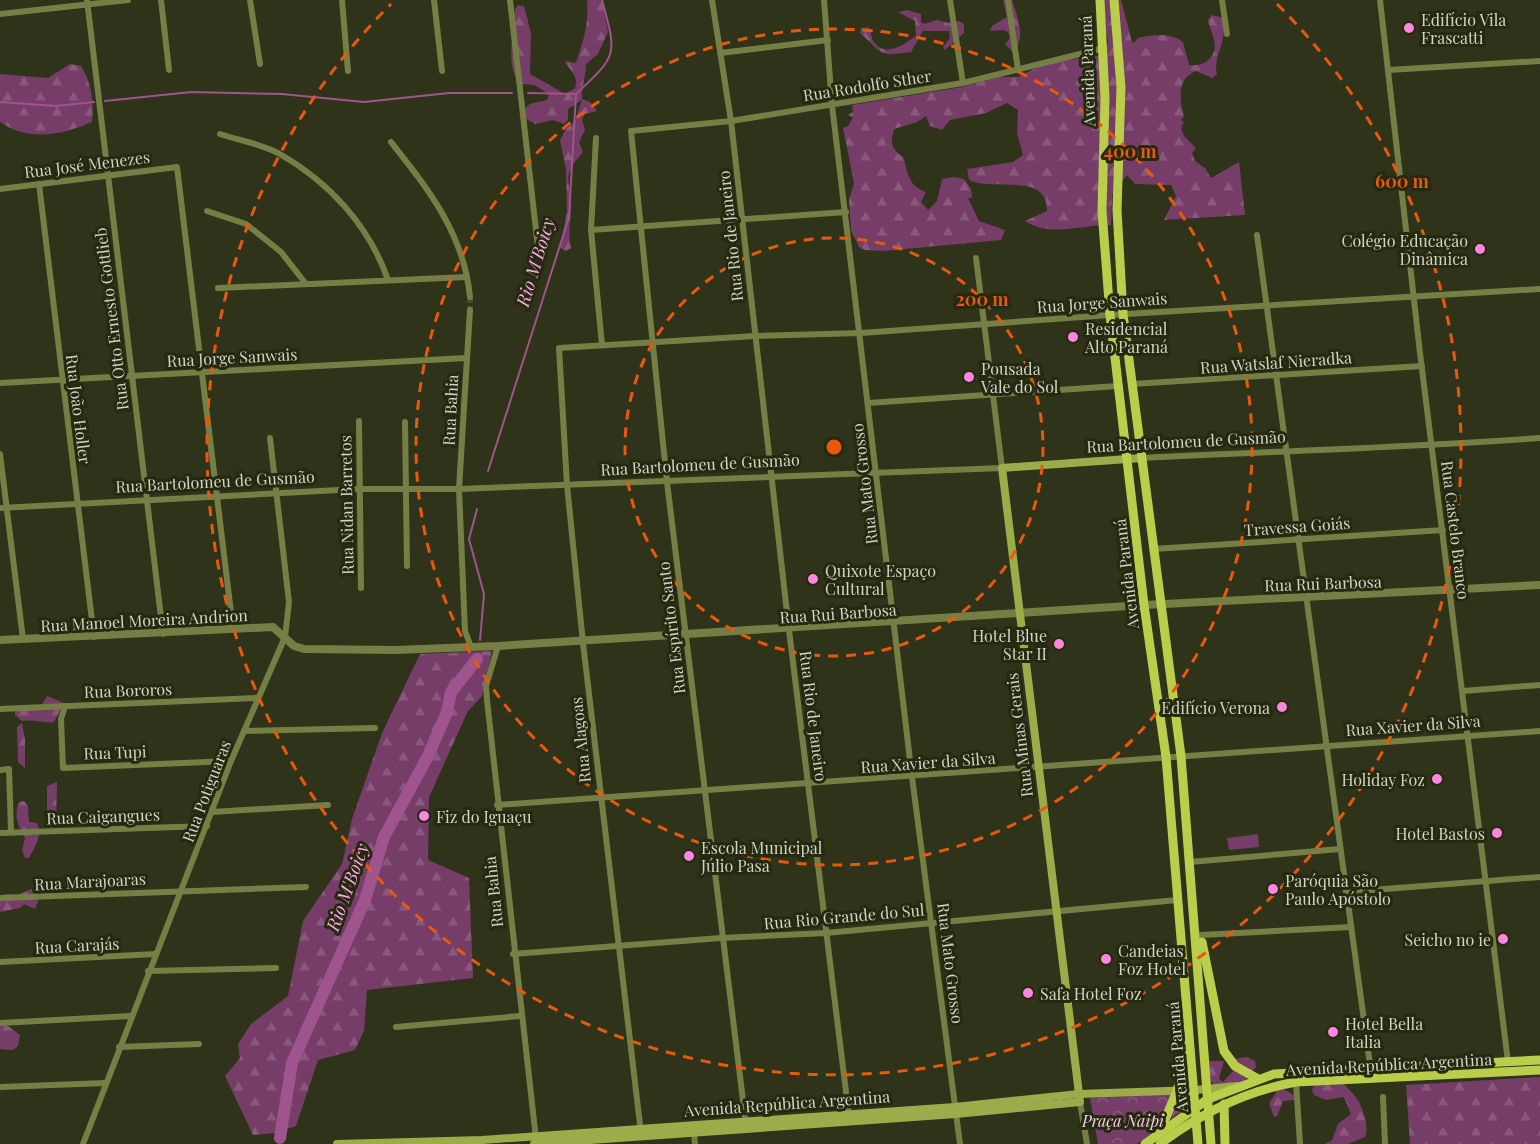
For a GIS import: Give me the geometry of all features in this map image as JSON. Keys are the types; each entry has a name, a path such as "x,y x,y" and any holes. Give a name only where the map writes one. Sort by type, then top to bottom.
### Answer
{"main road":[{"name":"Avenida Paraná","path":"1100,0 1104,48 1102,212 1110,315 1144,605 1166,757 1177,900 1191,1029 1198,1144"},
{"name":"Avenida Paraná","path":"1114,0 1121,87 1116,170 1123,314 1181,756 1211,1144"},
{"name":"Rua Bartolomeu de Gusmão","path":"1002,468 1142,458"},
{"name":"Rua Minas Gerais","path":"1002,468 1037,768 1080,1098"},
{"path":"1195,916 1201,935 1224,1051 1235,1066 1258,1079"},
{"path":"1160,1131 1177,1091 1191,1029"},
{"name":"Avenida República Argentina","path":"1160,1144 1209,1111 1271,1086 1372,1074 1540,1060"},
{"name":"Avenida República Argentina","path":"337,1144 482,1140 536,1142 1177,1091 1196,1090 1208,1094 1295,1071 1372,1074 1540,1070"},
{"path":"1145,1144 1197,1106 1208,1094"},
{"path":"1224,1104 1225,1144"},
{"name":"Avenida República Argentina","path":"641,1132 694,1133 746,1126"}],"street":[{"path":"0,14 128,0"},
{"path":"161,0 169,70"},
{"path":"250,0 260,64"},
{"path":"342,0 348,71"},
{"path":"434,0 442,71"},
{"path":"510,0 538,248"},
{"name":"Rua Rio de Janeiro","path":"712,0 731,121 789,630 850,1118"},
{"name":"Rua Mato Grosso","path":"824,0 832,105 861,333 912,777 960,1144"},
{"path":"950,0 963,83"},
{"path":"1008,0 1018,70"},
{"path":"1222,0 1227,34"},
{"name":"Rua Castelo Branco","path":"1380,0 1422,366 1508,1062"},
{"name":"Rua Otto Ernesto Gottlieb","path":"88,3 130,376 163,634"},
{"path":"720,53 828,40"},
{"name":"Rua Rodolfo Sther","path":"632,131 731,121 963,83 1104,48"},
{"path":"1388,70 1540,61"},
{"name":"Rua Espírito Santo","path":"632,131 639,226 667,482 721,938 746,1126"},
{"path":"220,134 276,152 319,180 358,221 380,257 388,280"},
{"path":"597,138 591,230 602,345"},
{"path":"391,142 435,198 462,251 470,297"},
{"name":"Rua José Menezes","path":"0,189 177,167 201,373"},
{"name":"Rua João Holler","path":"39,184 94,637"},
{"path":"207,211 246,225 281,252 306,284"},
{"path":"591,230 846,212"},
{"path":"1257,235 1304,597 1372,1074"},
{"name":"Rua Minas Gerais","path":"976,258 1002,468"},
{"path":"218,288 467,277"},
{"name":"Rua Jorge Sanwais","path":"559,348 755,336 861,333 1123,314 1540,290"},
{"name":"Rua Bahia","path":"470,310 459,489 465,624 471,646"},
{"name":"Rua Alagoas","path":"559,348 567,485 583,643 641,1132"},
{"name":"Rua Jorge Sanwais","path":"0,383 466,358"},
{"name":"Rua Watslaf Nieradka","path":"1132,384 1422,366"},
{"path":"201,373 233,629"},
{"path":"868,403 1117,386"},
{"name":"Rua Nidan Barretos","path":"358,421 361,588"},
{"path":"405,422 407,566"},
{"name":"Rua Potiguaras","path":"83,1144 148,971 182,890 256,698 285,637 289,602 270,438"},
{"name":"Rua Bartolomeu de Gusmão","path":"1142,458 1285,450 1432,446 1540,438"},
{"path":"0,454 3,508 23,639"},
{"name":"Rua Bartolomeu de Gusmão","path":"3,508 358,489 459,489 667,482 772,475 1002,468"},
{"name":"Travessa Goiás","path":"1153,549 1443,530"},
{"name":"Rua Rui Barbosa","path":"285,637 294,646 304,649 396,650 583,643 1144,605 1450,592 1540,585"},
{"name":"Rua Manoel Moreira Andrion","path":"0,640 273,627 285,637"},
{"name":"Rua Bahia","path":"498,646 486,686 513,954 536,1142"},
{"path":"1463,691 1540,685"},
{"name":"Rua Bororos","path":"0,709 256,698"},
{"name":"Rua Tupi","path":"65,706 61,719 63,768 231,761"},
{"path":"244,731 375,728"},
{"name":"Rua Xavier da Silva","path":"497,806 600,796 912,777 1325,744 1540,731"},
{"path":"0,770 9,770 11,832"},
{"path":"212,812 328,805"},
{"name":"Rua Caigangues","path":"0,833 207,826"},
{"path":"1190,862 1340,849"},
{"path":"1346,892 1540,877"},
{"name":"Rua Marajoaras","path":"0,898 306,887"},
{"name":"Rua Rio Grande do Sul","path":"513,954 721,938 826,933 1177,900"},
{"path":"1201,935 1351,927"},
{"name":"Rua Carajás","path":"0,962 156,954"},
{"path":"148,971 276,968"},
{"path":"0,1023 131,1016"},
{"path":"396,1026 520,1016"},
{"path":"119,1047 199,1044"},
{"path":"1296,1082 1300,1144"},
{"path":"0,1087 106,1083"},
{"path":"1383,1097 1385,1144"},
{"name":"Rua Minas Gerais","path":"1080,1098 1087,1144"},
{"path":"694,1133 695,1144"}],"green space":[{"path":"587,0 602,0 608,32 598,54 586,64 582,99 590,102 597,111 585,114 582,119 585,130 579,142 583,152 569,174 571,248 566,251 560,248 567,212 566,170 560,140 566,129 575,121 582,100 568,109 568,120 564,124 553,120 535,124 525,118 528,105 547,100 549,94 534,85 522,84 516,78 511,60 512,38 515,9 518,5 524,6 531,33 530,74 565,94 575,88 576,84 575,77 565,61 576,63 585,30"},
{"path":"1003,0 1012,0 1020,27 1019,40 1013,52 1005,44 1010,38 1008,32 990,31 992,26 1007,17"},
{"path":"1102,0 1121,0 1132,42 1134,43 1138,38 1156,35 1178,39 1183,42 1189,65 1207,61 1214,52 1215,46 1208,20 1212,15 1223,18 1224,27 1217,61 1217,74 1212,78 1196,71 1185,79 1181,90 1184,116 1181,120 1184,122 1181,128 1184,136 1196,148 1192,153 1195,161 1205,168 1211,178 1239,162 1245,215 1164,220 1176,196 1171,185 1135,184 1127,175 1112,195 1111,225 1067,229 1045,229 1035,226 1025,221 1047,211 1045,199 1039,191 1018,185 980,183 969,180 967,169 1013,162 1023,155 1017,133 1018,110 1007,103 986,113 950,120 942,130 930,126 926,116 917,122 894,129 892,138 892,145 903,157 912,182 926,192 921,202 928,210 937,201 942,179 954,177 964,179 971,189 972,198 968,198 979,221 1005,230 1001,240 883,251 865,250 859,247 851,230 849,200 854,183 843,128 848,126 853,118 848,115 853,112 852,105 962,87 999,77 1018,77 1036,68 1061,61 1104,55 1108,43"},
{"path":"907,10 921,14 921,22 924,24 937,20 949,23 959,21 964,24 964,33 945,50 943,47 950,38 949,31 923,31 911,52 892,54 881,52 860,33 861,28 869,27 873,41 878,46 889,49 901,46 916,36 915,21 898,12"},
{"path":"70,64 81,66 88,79 93,108 92,122 57,133 34,134 22,132 0,122 0,74 48,78"},
{"path":"492,651 482,696 468,711 429,797 428,860 469,878 473,978 367,990 364,1031 355,1050 318,1060 296,1126 274,1133 253,1135 225,1076 240,1058 238,1044 251,1024 288,996 303,921 342,864 352,819 382,733 420,654"},
{"path":"47,696 64,703 54,722 22,721 15,715 15,709 40,708"},
{"path":"22,723 25,739 25,768 18,762 17,727"},
{"path":"57,782 56,824 51,829 47,815 47,786"},
{"path":"24,801 28,806 29,822 37,823 39,827 38,841 29,858 25,858 22,850 25,838 17,817 19,802"},
{"path":"1258,834 1259,847 1229,850 1227,838"},
{"path":"31,889 40,896 35,909 24,904 20,908 0,912 0,897 7,894 18,895"},
{"path":"0,1026 8,1026 20,1035 18,1046 13,1050 0,1049"},
{"path":"1247,1057 1255,1061 1256,1067 1243,1083 1215,1085 1211,1082 1208,1061 1224,1061 1219,1079 1223,1082 1233,1071 1232,1059"},
{"path":"1299,1075 1339,1075 1362,1109 1367,1127 1365,1137 1348,1144 1326,1144 1332,1140 1338,1124 1351,1114 1344,1097 1326,1100 1314,1095 1312,1090 1315,1084"},
{"path":"1540,1077 1540,1144 1410,1144 1406,1085"},
{"path":"1282,1088 1295,1096 1294,1100 1283,1101 1277,1116 1274,1117 1269,1103 1276,1093 1274,1090"},
{"name":"Praça Naipi","path":"1190,1093 1191,1104 1137,1144 1098,1144 1090,1098"}],"waterway":[{"name":"Rio M'Boicy","path":"488,471 569,217 576,94 600,71 610,53 610,32 602,0"},
{"path":"105,101 191,92 282,94 364,102 449,93 512,93"},
{"path":"528,93 576,94"},
{"path":"0,102 56,106 94,102"},
{"name":"Rio M'Boicy","path":"477,509 469,539 484,594 480,640"},
{"name":"Rio M'Boicy","path":"280,1138 292,1063 365,900 384,837 428,756 447,712 451,692 477,659"}],"tunnel":[{"path":"470,297 470,310"}],"place":[{"name":"Edifício Vila Frascatti","path":"1409,28"},
{"name":"Colégio Educação Dinâmica","path":"1480,249"},
{"name":"Residencial Alto Paraná","path":"1073,337"},
{"name":"Pousada Vale do Sol","path":"969,377"},
{"name":"Quixote Espaço Cultural","path":"813,579"},
{"name":"Hotel Blue Star II","path":"1059,644"},
{"name":"Edifício Verona","path":"1282,707"},
{"name":"Holiday Foz","path":"1437,779"},
{"name":"Fiz do Iguaçu","path":"424,816"},
{"name":"Hotel Bastos","path":"1497,833"},
{"name":"Escola Municipal Júlio Pasa","path":"689,856"},
{"name":"Paróquia São Paulo Apóstolo","path":"1273,889"},
{"name":"Seicho no ie","path":"1503,939"},
{"name":"Candeias Foz Hotel","path":"1106,959"},
{"name":"Safa Hotel Foz","path":"1028,993"},
{"name":"Hotel Bella Italia","path":"1333,1032"}]}
